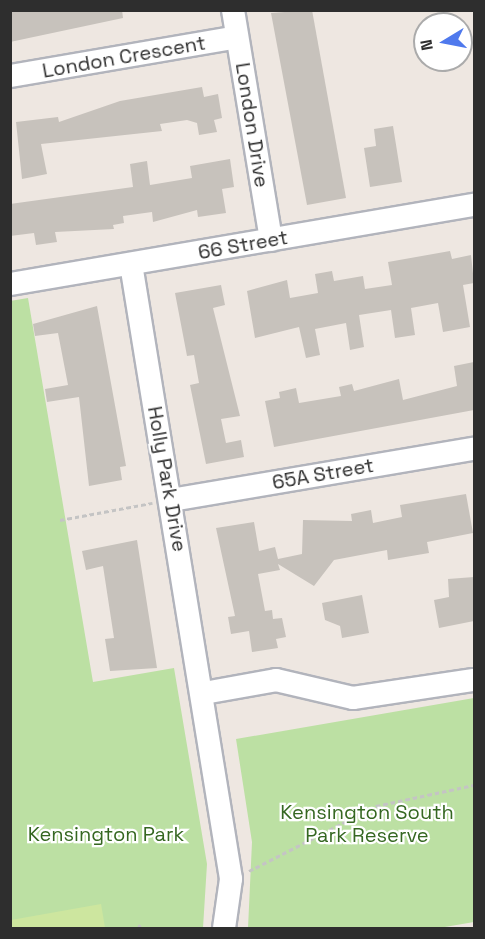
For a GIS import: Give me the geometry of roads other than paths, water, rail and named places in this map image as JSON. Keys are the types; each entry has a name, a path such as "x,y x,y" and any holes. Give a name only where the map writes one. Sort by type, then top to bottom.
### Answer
{"street":[{"name":"London Drive","path":"233,10 271,240"},
{"name":"London Crescent","path":"10,76 237,37"},
{"name":"66 Street","path":"10,284 474,205"},
{"name":"Holly Park Drive","path":"131,264 204,693 231,879 224,928"},
{"name":"65A Street","path":"171,500 474,448"},
{"path":"204,693 276,680 354,698 474,680"}],"park label":[{"name":"Kensington South Park Reserve","path":"367,824"},
{"name":"Kensington Park","path":"106,834"}]}
